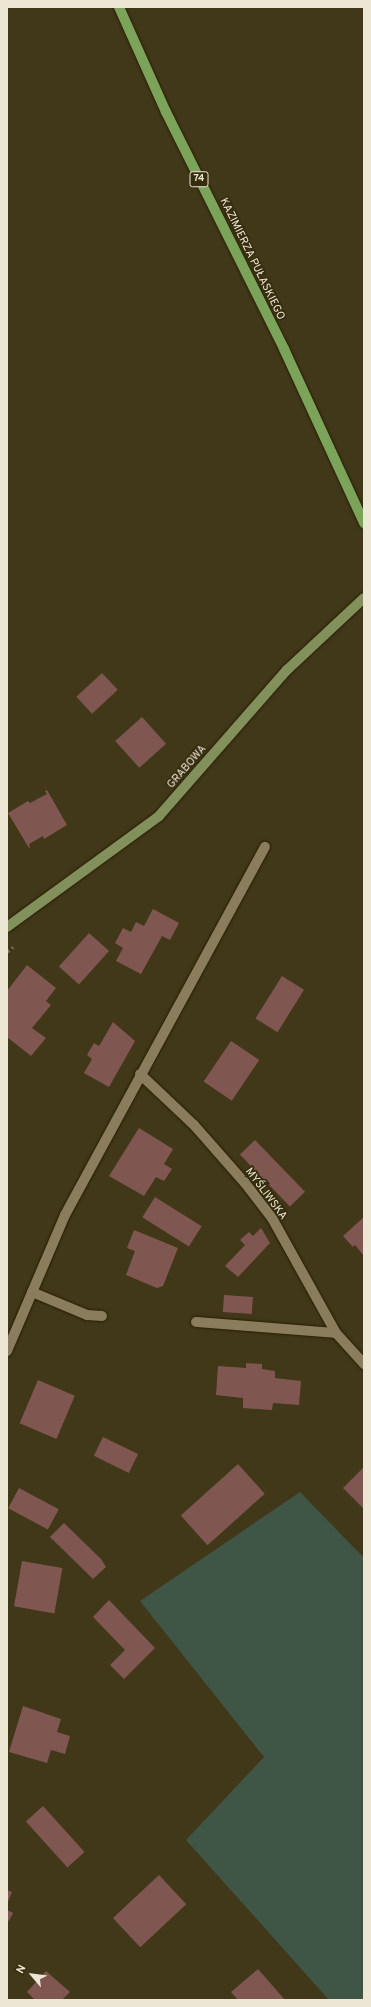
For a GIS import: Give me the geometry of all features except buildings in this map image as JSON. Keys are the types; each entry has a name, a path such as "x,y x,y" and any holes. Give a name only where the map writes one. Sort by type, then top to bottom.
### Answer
{"main road":[{"name":"KAZIMIERZA PUŁASKIEGO","path":"120,7 166,112 284,349 364,522"}],"street":[{"name":"GRABOWA","path":"7,927 159,816 287,670 364,598"},
{"path":"7,1351 65,1215 140,1074 265,847"},
{"name":"MYŚLIWSKA","path":"140,1074 194,1125 245,1183 272,1218 336,1333 364,1364"},
{"path":"32,1292 87,1315 102,1316"},
{"path":"196,1322 336,1333"}],"green space":[{"path":"300,1492 364,1558 364,2000 329,2000 186,1840 264,1757 140,1601"}]}
